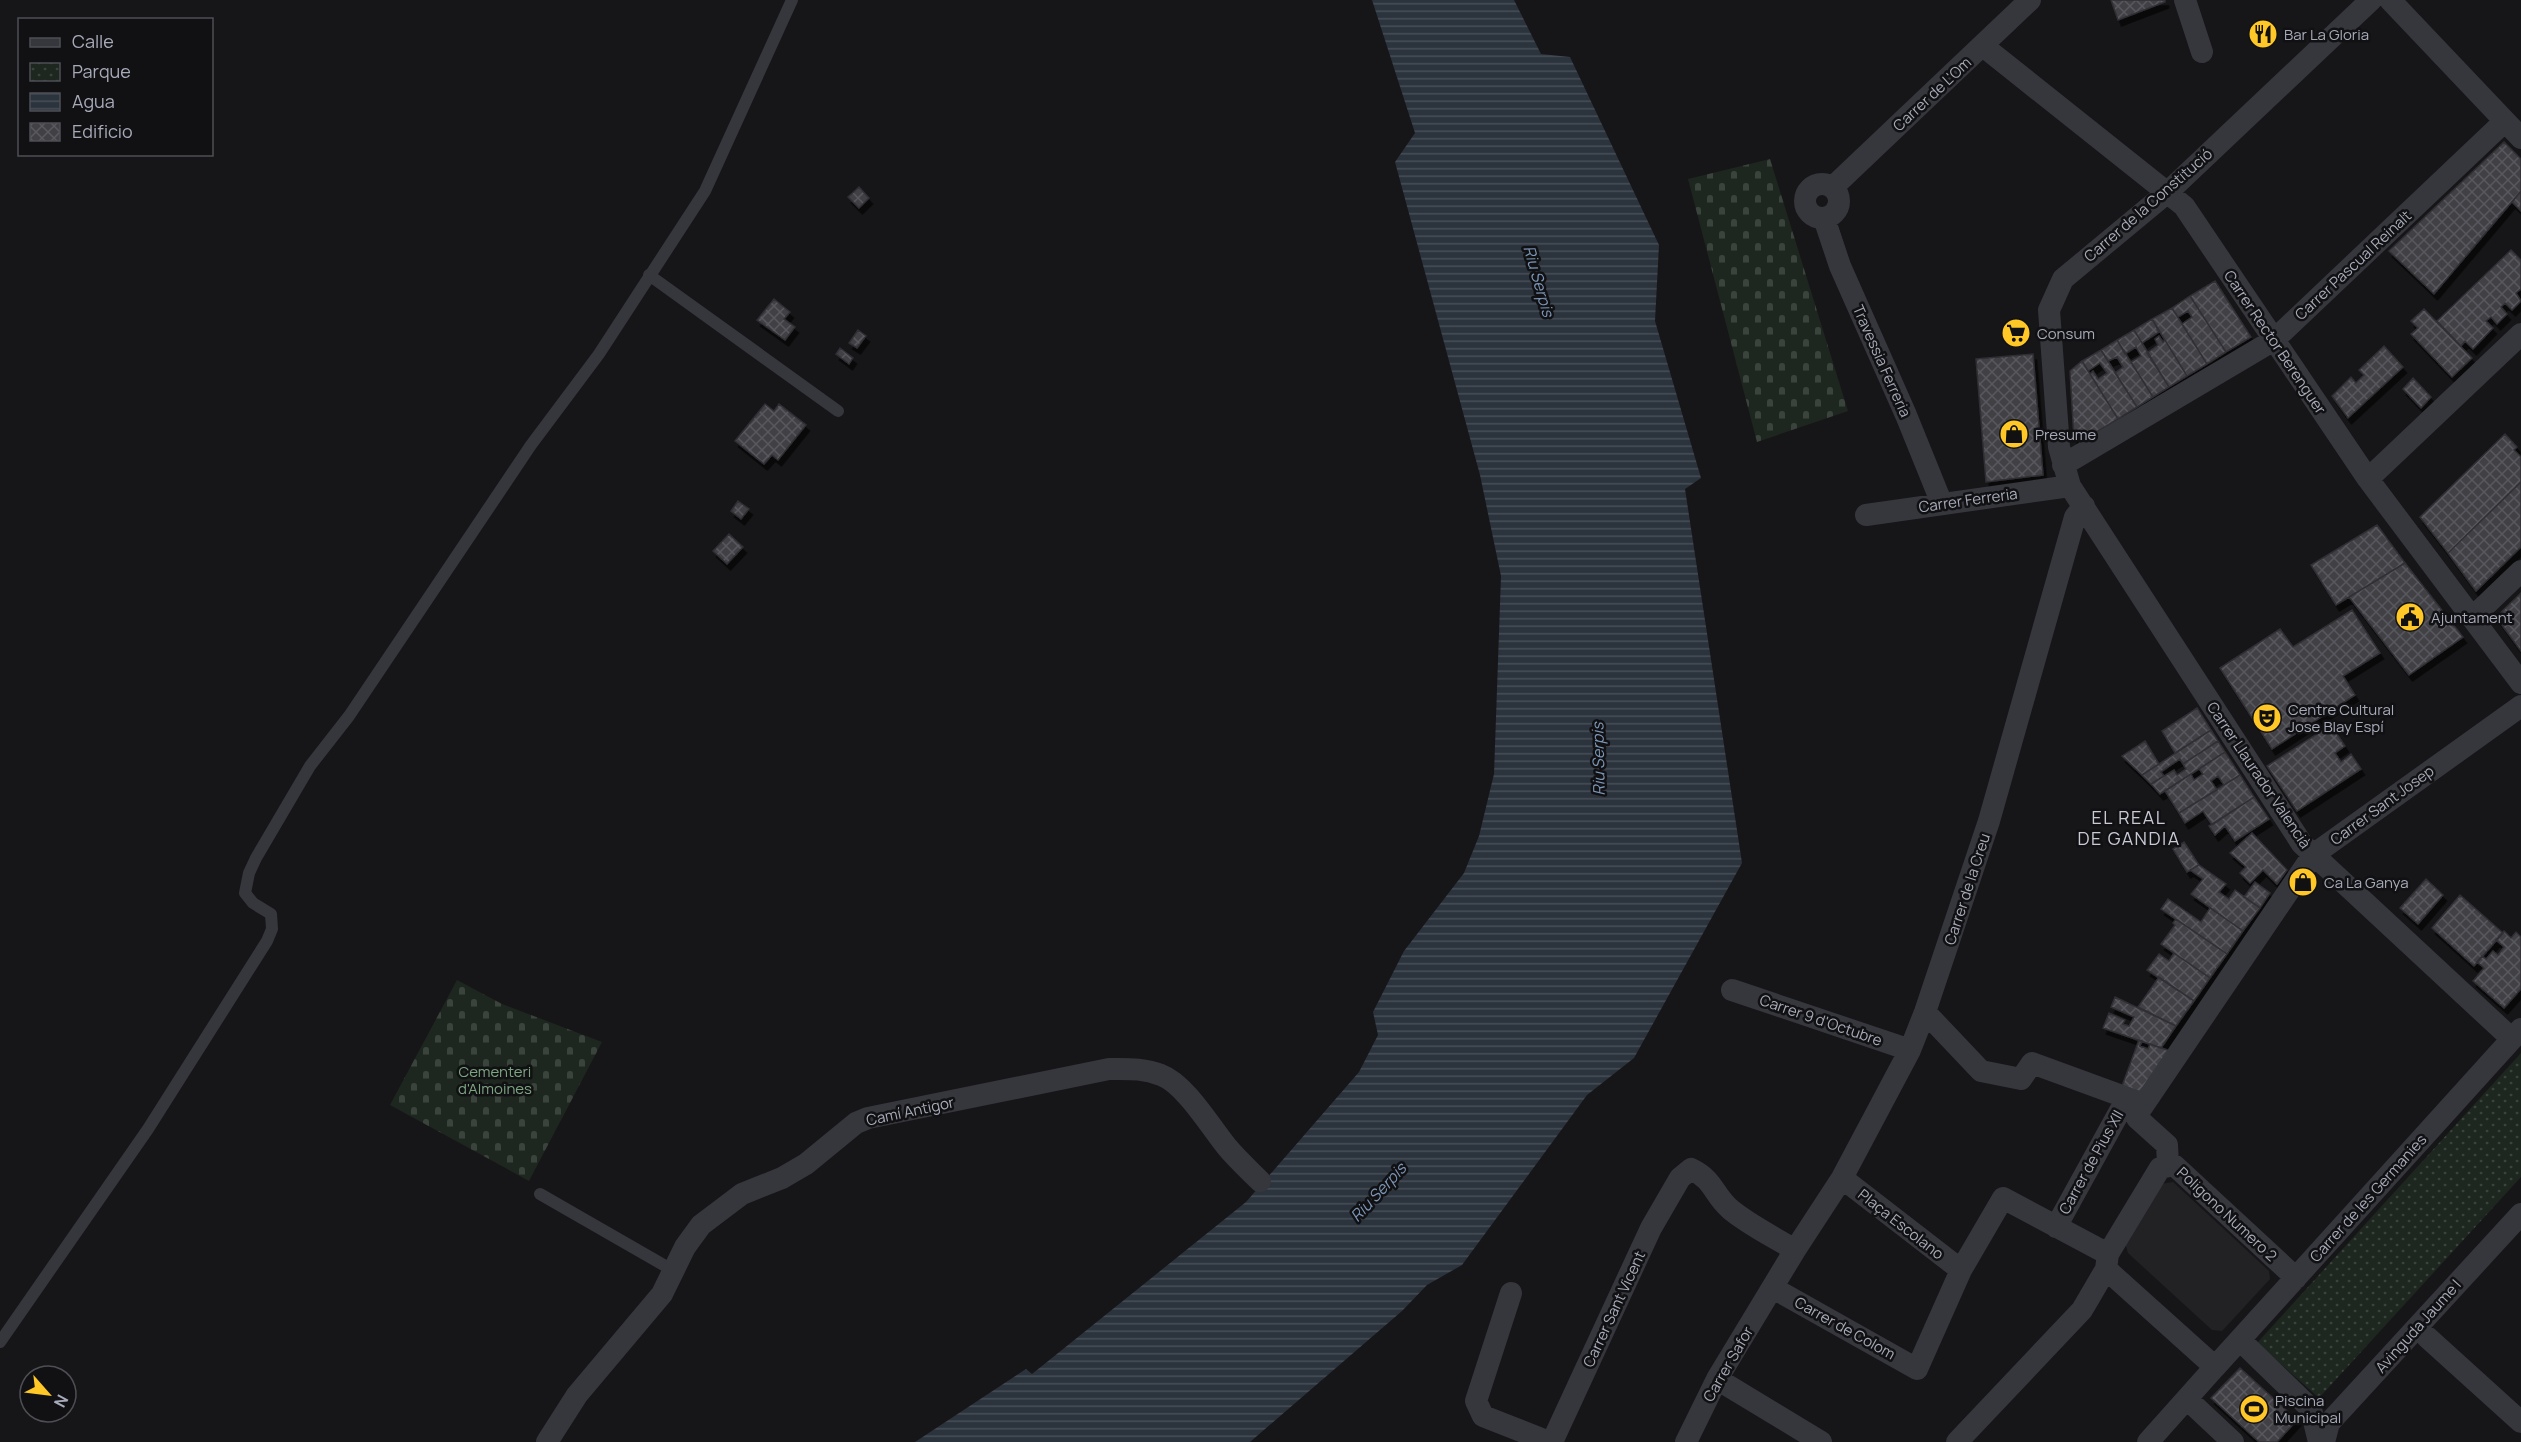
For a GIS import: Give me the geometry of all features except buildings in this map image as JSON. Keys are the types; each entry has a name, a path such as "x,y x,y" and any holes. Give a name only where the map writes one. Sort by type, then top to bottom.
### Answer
{"street":[{"name":"Carrer de L'Om","path":"1824,218 1836,212 1840,199 1833,187 2030,0"},
{"path":"2185,0 2202,52"},
{"name":"Carrer de la Constitució","path":"2067,476 2059,447 2049,310 2063,279 2169,191 2371,0"},
{"path":"2390,0 2521,138"},
{"name":"Carrer Rector Berenguer","path":"1983,46 2169,191 2184,206 2368,479 2521,683"},
{"name":"Carrer Pascual Reinalt","path":"2067,476 2274,340 2505,121"},
{"name":"Travessia Ferreria","path":"1824,218 1840,266 1906,415 1942,504"},
{"path":"2368,479 2521,334"},
{"name":"Carrer Ferreria","path":"1866,515 1942,504 2067,476"},
{"name":"Carrer Llaurador Valencià","path":"2067,476 2084,506 2302,844 2516,1034"},
{"name":"Carrer de la Creu","path":"1795,1250 1842,1178 1910,1050 1925,1012 1989,821 2074,517 2084,506"},
{"path":"2472,618 2521,571"},
{"name":"Carrer Sant Josep","path":"2135,1101 2313,855 2521,706"},
{"name":"Carrer 9 d'Octubre","path":"1732,990 1910,1050"},
{"path":"1925,1012 1981,1071 2021,1079 2032,1063 2135,1101 2137,1118 2167,1145 2168,1164"},
{"name":"Carrer de les Germanies","path":"2148,1442 2516,1034"},
{"name":"Camí Antigor","path":"547,1442 577,1395 662,1294 685,1247 712,1215 742,1194 782,1178 806,1164 856,1123 868,1118 1109,1069 1137,1069 1170,1080 1185,1094 1229,1149 1260,1180"},
{"name":"Carrer de Pius XII","path":"2056,1227 2135,1101"},
{"name":"Poligono Numero 2","path":"1957,1442 2082,1310 2160,1168 2168,1164 2174,1165 2296,1278"},
{"name":"Carrer Sant Vicent","path":"1551,1442 1651,1228 1680,1178 1691,1169 1703,1175 1711,1183 1718,1196 1731,1210 1795,1250"},
{"name":"Plaça Escolano","path":"1842,1178 1961,1270"},
{"path":"1961,1270 2003,1198 2056,1227 2107,1261 2215,1368"},
{"name":"Avinguda Jaume I","path":"2324,1442 2329,1423 2521,1214"},
{"name":"Avinguda Jaume I","path":"2331,1442 2521,1237"},
{"name":"Carrer Safor","path":"1686,1442 1718,1379 1795,1250"},
{"name":"Carrer de Colom","path":"1773,1288 1917,1369 1961,1270"},
{"path":"1511,1293 1476,1401 1483,1416 1551,1442"},
{"path":"2427,1337 2521,1422"},
{"path":"2240,1340 2311,1409 2319,1442"},
{"path":"1718,1379 1821,1442"},
{"path":"2187,1399 2233,1442"}],"lane":[{"path":"0,1342 148,1129 267,941 273,929 271,914 248,898 245,893 246,883 256,858 310,766 357,704 531,445 599,354 705,191 792,0"},
{"path":"649,275 838,411"},
{"path":"540,1194 674,1271"}],"shaded area":[{"path":"2173,1182 2269,1271 2270,1279 2222,1331 2212,1330 2128,1253 2125,1243 2160,1184"}],"green space":[{"path":"1770,159 1848,411 1757,442 1688,179"},
{"name":"Cementeri d'Almoines","path":"457,980 502,1004 602,1042 529,1181 390,1105"},
{"path":"2521,1053 2521,1177 2319,1398 2257,1343"}],"water":[{"name":"Riu Serpis","path":"1372,0 1514,0 1541,54 1570,57 1659,245 1655,321 1701,478 1685,489 1742,863 1634,1058 1587,1095 1462,1265 1427,1285 1402,1311 1250,1442 915,1442 1026,1369 1032,1374 1246,1202 1359,1072 1378,1035 1373,1012 1404,951 1464,873 1479,836 1494,774 1501,576 1480,475 1395,162 1415,133"}],"place":[{"name":"Bar La Gloria","path":"2263,34"},
{"name":"Consum","path":"2016,333"},
{"name":"Presume","path":"2014,434"},
{"name":"Ajuntament","path":"2410,617"},
{"name":"Centre Cultural Jose Blay Espí","path":"2267,718"},
{"name":"Ca La Ganya","path":"2303,882"},
{"name":"Piscina Municipal","path":"2254,1409"}],"district":[{"name":"EL REAL DE GANDIA","path":"2129,827"}]}
